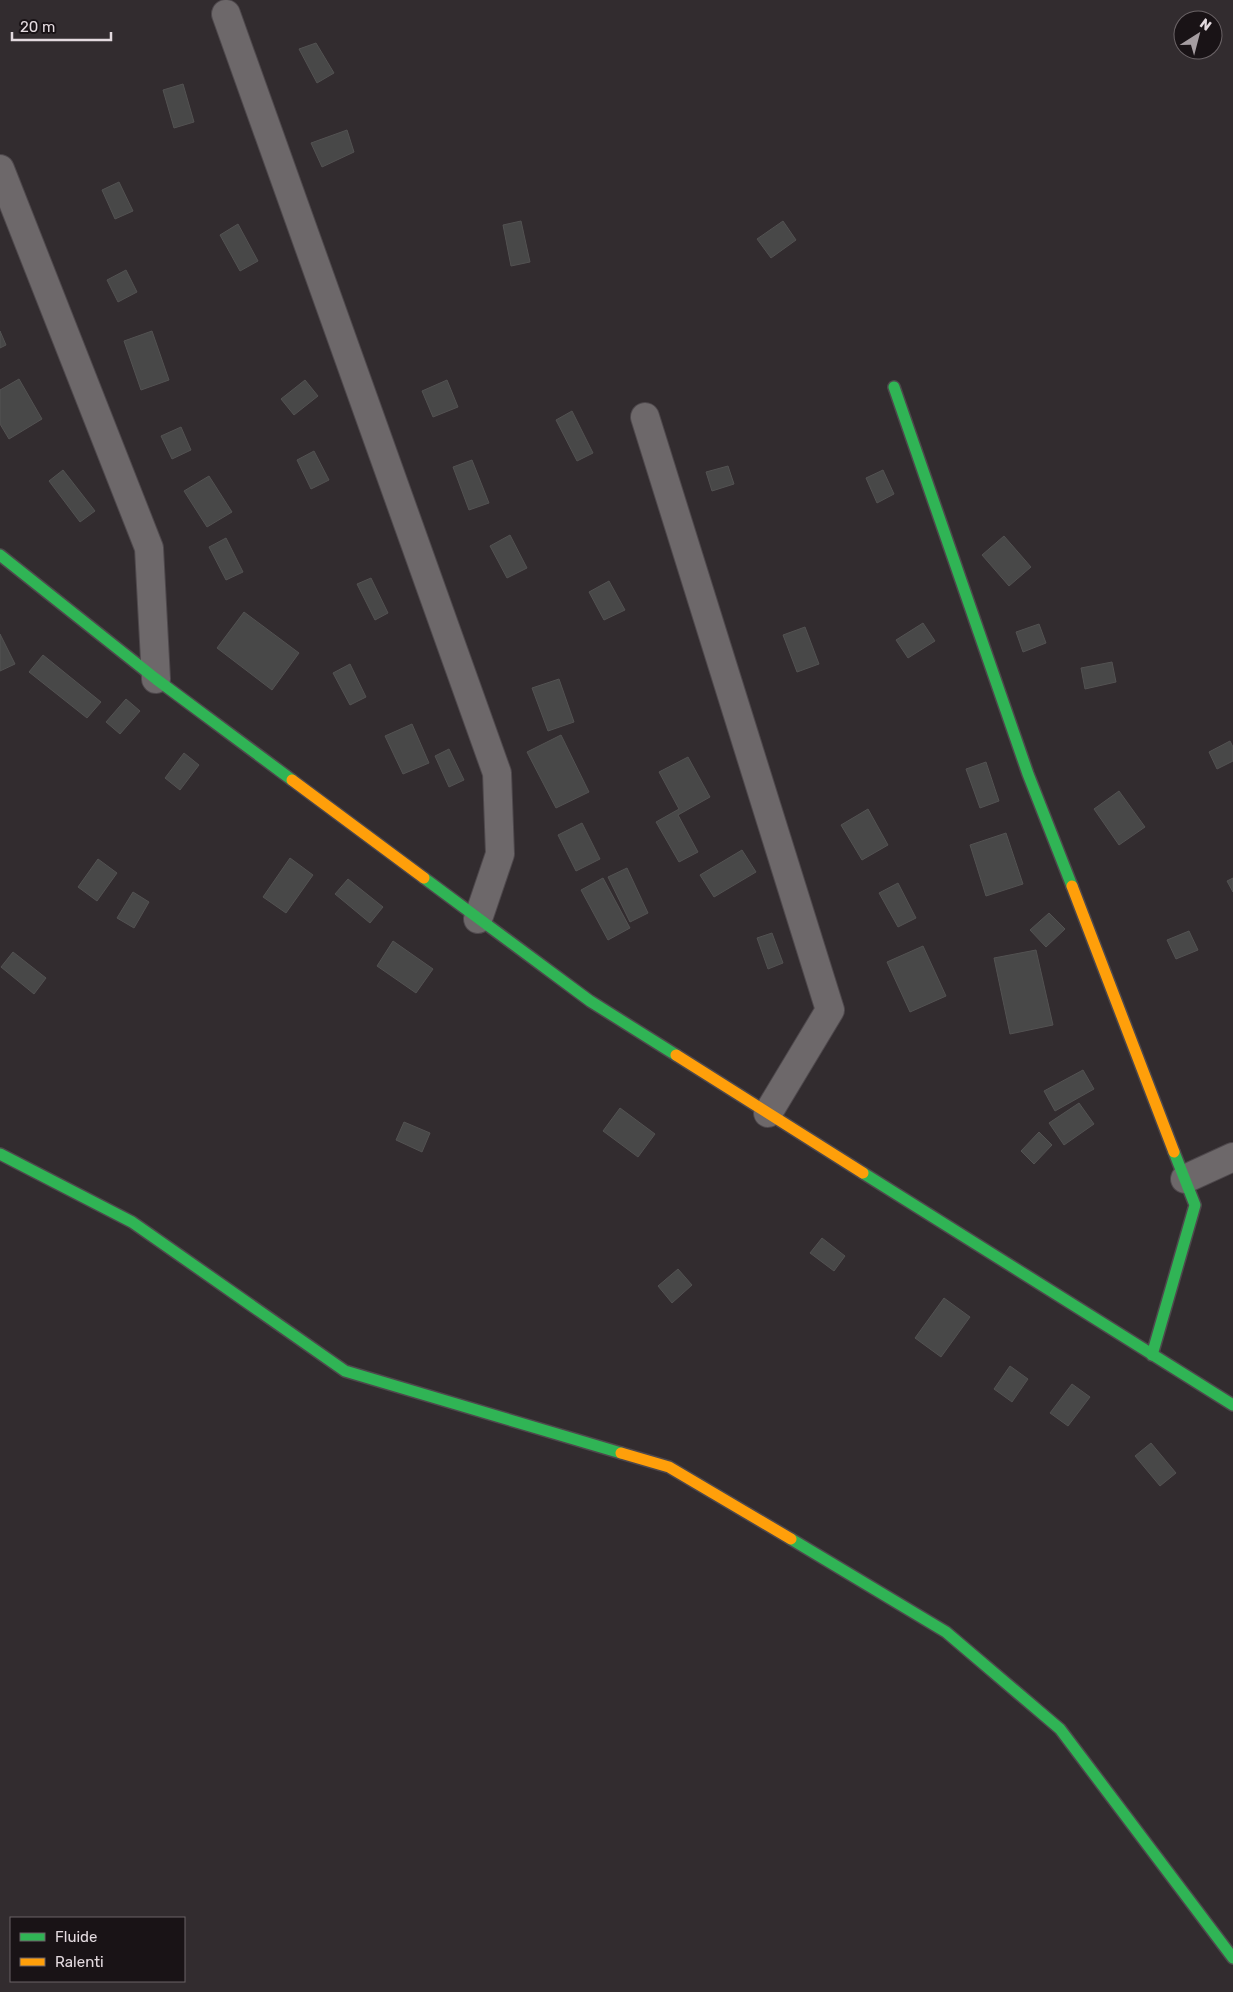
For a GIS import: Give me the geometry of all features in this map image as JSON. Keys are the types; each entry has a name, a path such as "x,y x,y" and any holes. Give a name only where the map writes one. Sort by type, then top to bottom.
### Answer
{"street":[{"path":"226,14 497,772 500,854 478,919"},
{"path":"0,169 149,548 156,679"},
{"path":"894,386 1028,774 1195,1205 1152,1354"},
{"path":"646,417 830,1010 768,1113"},
{"path":"0,555 156,679 590,1001 1233,1405"},
{"path":"0,1154 132,1222 345,1371 669,1467 946,1632 1060,1729 1233,1958"},
{"path":"1185,1179 1233,1157"}],"building":[{"path":"316,43 334,73 317,83 299,49"},
{"path":"183,84 194,122 174,128 163,90"},
{"path":"347,130 354,152 322,167 311,143"},
{"path":"119,182 133,211 115,219 102,190"},
{"path":"521,221 530,262 511,266 503,225"},
{"path":"783,221 796,240 771,258 757,239"},
{"path":"238,224 258,261 240,271 220,235"},
{"path":"126,270 137,292 118,302 107,280"},
{"path":"0,331 6,345 0,348"},
{"path":"152,331 169,380 141,390 124,341"},
{"path":"19,379 42,419 9,439 0,424 0,390"},
{"path":"305,380 318,396 294,415 281,399"},
{"path":"447,380 458,407 433,417 422,391"},
{"path":"572,411 593,453 577,461 556,420"},
{"path":"181,427 191,450 172,459 161,436"},
{"path":"314,451 329,480 311,489 297,460"},
{"path":"472,460 489,503 469,510 453,467"},
{"path":"728,466 734,484 712,491 706,472"},
{"path":"63,470 95,511 80,522 49,481"},
{"path":"883,470 894,494 877,503 866,478"},
{"path":"209,476 232,512 207,527 184,491"},
{"path":"510,535 527,568 507,578 490,546"},
{"path":"1004,536 1031,567 1009,586 982,555"},
{"path":"226,538 243,572 226,580 209,547"},
{"path":"371,578 388,613 375,620 357,584"},
{"path":"609,581 625,610 604,620 589,592"},
{"path":"244,612 299,653 272,690 217,648"},
{"path":"923,623 935,641 908,658 896,640"},
{"path":"1039,624 1046,643 1023,652 1016,632"},
{"path":"805,627 819,664 797,672 783,635"},
{"path":"0,634 15,664 0,671"},
{"path":"43,655 101,702 87,718 29,672"},
{"path":"1112,662 1116,682 1085,689 1081,668"},
{"path":"350,664 366,697 350,705 333,673"},
{"path":"559,679 574,722 548,731 532,688"},
{"path":"126,699 140,711 120,734 106,722"},
{"path":"412,724 429,763 403,774 385,736"},
{"path":"561,735 589,792 556,808 527,752"},
{"path":"1230,741 1233,747 1233,761 1217,769 1209,752"},
{"path":"449,749 464,780 449,787 435,756"},
{"path":"184,753 199,765 180,790 165,778"},
{"path":"688,757 710,797 678,815 698,852 679,862 656,822 679,809 659,772"},
{"path":"986,762 999,801 980,808 966,769"},
{"path":"1119,791 1145,827 1119,845 1094,809"},
{"path":"868,809 888,845 862,860 841,825"},
{"path":"582,823 600,859 576,871 558,835"},
{"path":"1006,833 1023,884 986,896 970,845"},
{"path":"742,850 756,872 714,897 700,875"},
{"path":"290,858 313,875 286,913 263,897"},
{"path":"98,859 117,873 97,901 78,887"},
{"path":"627,868 648,913 630,922 608,877"},
{"path":"603,878 630,928 608,940 581,890"},
{"path":"1233,878 1233,892 1227,881"},
{"path":"348,879 383,907 370,923 335,894"},
{"path":"898,883 916,918 898,927 879,893"},
{"path":"133,892 149,902 134,928 117,918"},
{"path":"1049,913 1065,929 1046,947 1030,930"},
{"path":"1189,931 1198,950 1176,959 1167,940"},
{"path":"772,933 783,963 768,969 757,938"},
{"path":"393,941 433,969 416,993 377,966"},
{"path":"923,946 946,996 910,1012 887,962"},
{"path":"1036,950 1053,1025 1010,1034 994,958"},
{"path":"13,952 46,978 34,994 1,967"},
{"path":"1083,1070 1094,1089 1055,1111 1044,1091"},
{"path":"1079,1103 1094,1124 1064,1145 1049,1123"},
{"path":"620,1108 655,1134 638,1157 603,1131"},
{"path":"404,1122 430,1133 422,1152 396,1140"},
{"path":"1039,1132 1052,1145 1034,1164 1021,1151"},
{"path":"822,1238 845,1256 834,1271 810,1253"},
{"path":"678,1269 692,1285 672,1303 658,1286"},
{"path":"944,1298 970,1317 941,1357 915,1338"},
{"path":"1010,1366 1028,1379 1012,1402 994,1389"},
{"path":"1072,1384 1090,1397 1068,1426 1050,1413"},
{"path":"1151,1443 1176,1473 1160,1486 1135,1456"}],"traffic: fast":[{"path":"894,387 1028,774 1072,886"},
{"path":"0,555 156,679 292,780"},
{"path":"424,878 590,1001 676,1055"},
{"path":"1152,1355 1195,1205 1174,1152"},
{"path":"0,1154 132,1222 345,1371 621,1453"},
{"path":"863,1173 1233,1405"},
{"path":"791,1539 946,1632 1060,1729 1233,1958"}],"traffic: slow":[{"path":"292,780 424,878"},
{"path":"1072,886 1174,1152"},
{"path":"676,1055 863,1173"},
{"path":"621,1453 669,1467 791,1539"}]}
